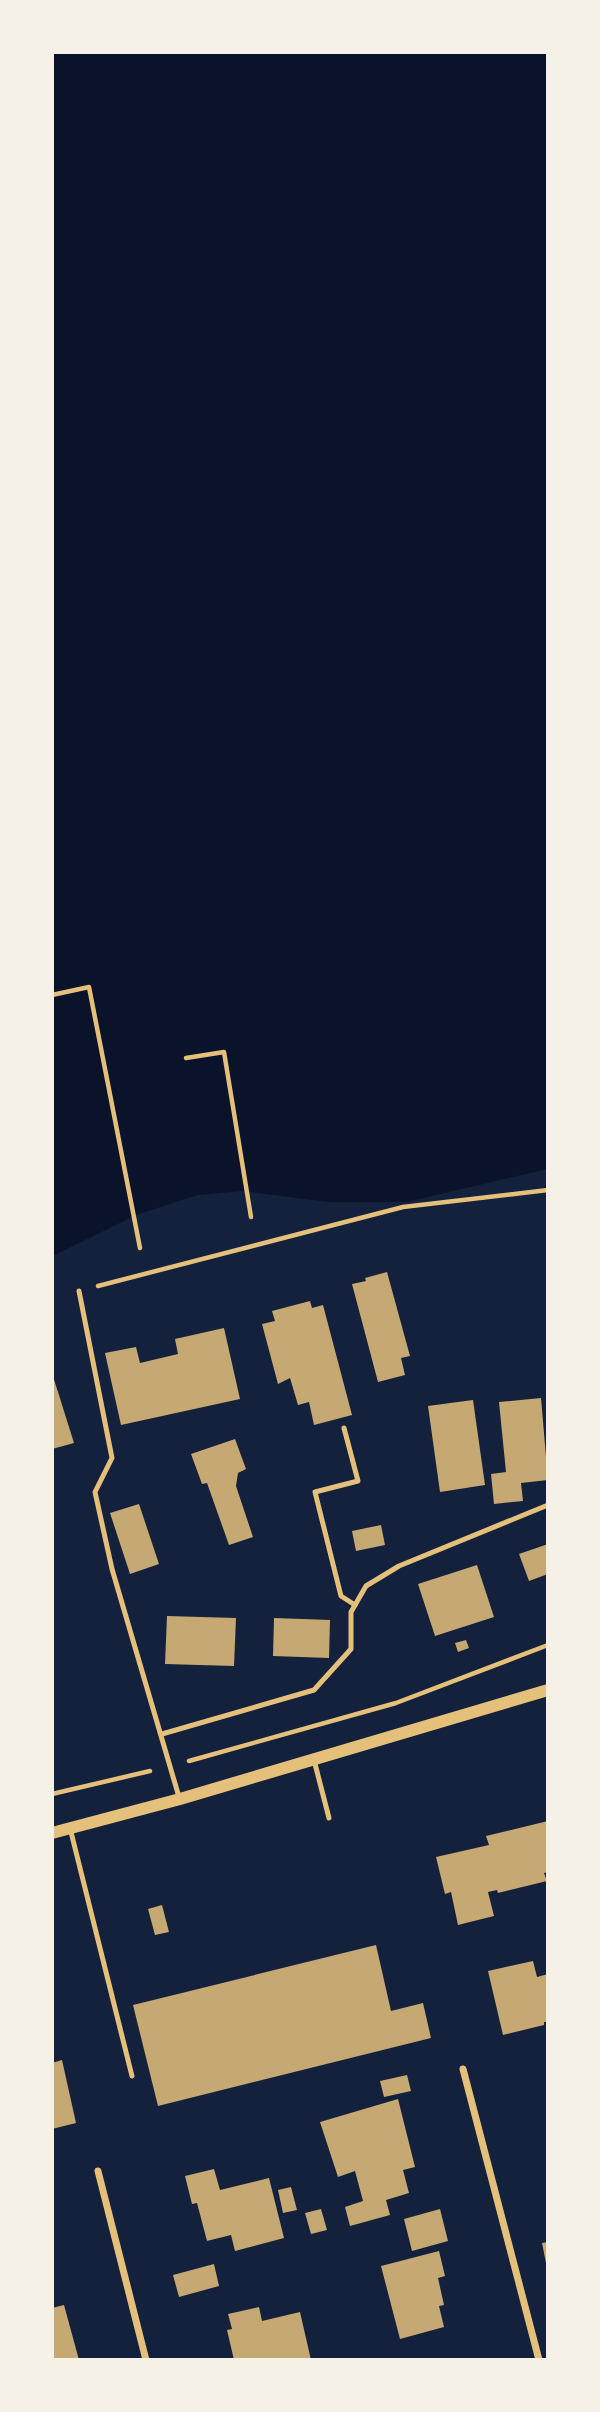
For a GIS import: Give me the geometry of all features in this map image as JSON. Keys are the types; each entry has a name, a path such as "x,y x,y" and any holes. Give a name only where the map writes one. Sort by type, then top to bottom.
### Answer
{"street":[{"path":"52,1833 180,1799 548,1690"},
{"path":"463,2068 539,2360"},
{"path":"97,2171 146,2360"}],"lane":[{"path":"79,1291 112,1458 95,1492 113,1569 180,1799"},
{"path":"344,1428 358,1481 315,1492 341,1596 355,1605"},
{"path":"162,1734 314,1690 351,1649 351,1612 366,1586 399,1566 548,1505"},
{"path":"314,1759 329,1818"},
{"path":"70,1828 132,2076"}],"path":[{"path":"52,995 89,987 140,1248"},
{"path":"186,1058 224,1052 251,1217"},
{"path":"79,1291 403,1207 548,1190"},
{"path":"52,1794 172,1766 396,1703 548,1645"}],"water":[{"path":"53,53 547,53 547,1169 406,1202 328,1202 242,1191 198,1195 136,1215 53,1256"}],"building":[{"path":"387,1272 410,1356 401,1358 405,1375 378,1382 352,1284"},
{"path":"310,1301 312,1308 323,1305 352,1415 314,1425 309,1402 298,1405 290,1378 278,1384 262,1324 275,1321 272,1311"},
{"path":"224,1328 240,1399 121,1425 105,1353 136,1347 140,1363 178,1354 175,1339"},
{"path":"52,1373 74,1443 52,1449"},
{"path":"541,1398 548,1480 521,1483 523,1501 494,1504 491,1474 506,1472 499,1402"},
{"path":"473,1400 485,1485 440,1492 428,1406"},
{"path":"235,1439 246,1469 238,1473 236,1486 253,1537 229,1545 207,1483 202,1484 191,1454"},
{"path":"139,1504 159,1564 130,1574 110,1513"},
{"path":"381,1525 385,1545 356,1551 352,1531"},
{"path":"548,1544 548,1574 529,1581 519,1554"},
{"path":"477,1565 494,1617 435,1636 418,1584"},
{"path":"167,1616 236,1618 234,1666 165,1664"},
{"path":"274,1618 330,1620 329,1658 273,1656"},
{"path":"466,1640 469,1648 458,1652 455,1643"},
{"path":"548,1821 548,1872 544,1873 547,1881 498,1893 497,1890 488,1892 494,1916 458,1925 451,1892 445,1894 436,1857 489,1845 486,1836"},
{"path":"162,1905 169,1932 155,1935 148,1909"},
{"path":"376,1945 391,2011 423,2003 431,2038 158,2106 133,2005"},
{"path":"533,1961 537,1977 548,1974 548,2022 503,2035 488,1971"},
{"path":"62,2060 76,2123 52,2129 52,2063"},
{"path":"407,2075 411,2091 384,2097 380,2081"},
{"path":"398,2099 415,2167 403,2170 409,2193 386,2200 390,2215 350,2226 345,2207 363,2201 355,2171 338,2177 320,2122"},
{"path":"214,2169 220,2190 269,2178 284,2238 235,2251 231,2235 207,2241 197,2203 192,2204 185,2176"},
{"path":"291,2187 297,2210 283,2213 278,2190"},
{"path":"321,2209 327,2230 311,2234 305,2213"},
{"path":"440,2209 448,2241 412,2251 404,2219"},
{"path":"548,2242 548,2262 546,2263 542,2243"},
{"path":"439,2251 445,2276 438,2278 444,2305 439,2306 444,2327 400,2339 381,2266"},
{"path":"214,2264 219,2286 179,2297 173,2275"},
{"path":"64,2305 79,2360 52,2360 52,2308"},
{"path":"259,2307 262,2321 300,2312 311,2360 234,2360 227,2330 232,2329 228,2314"}]}
